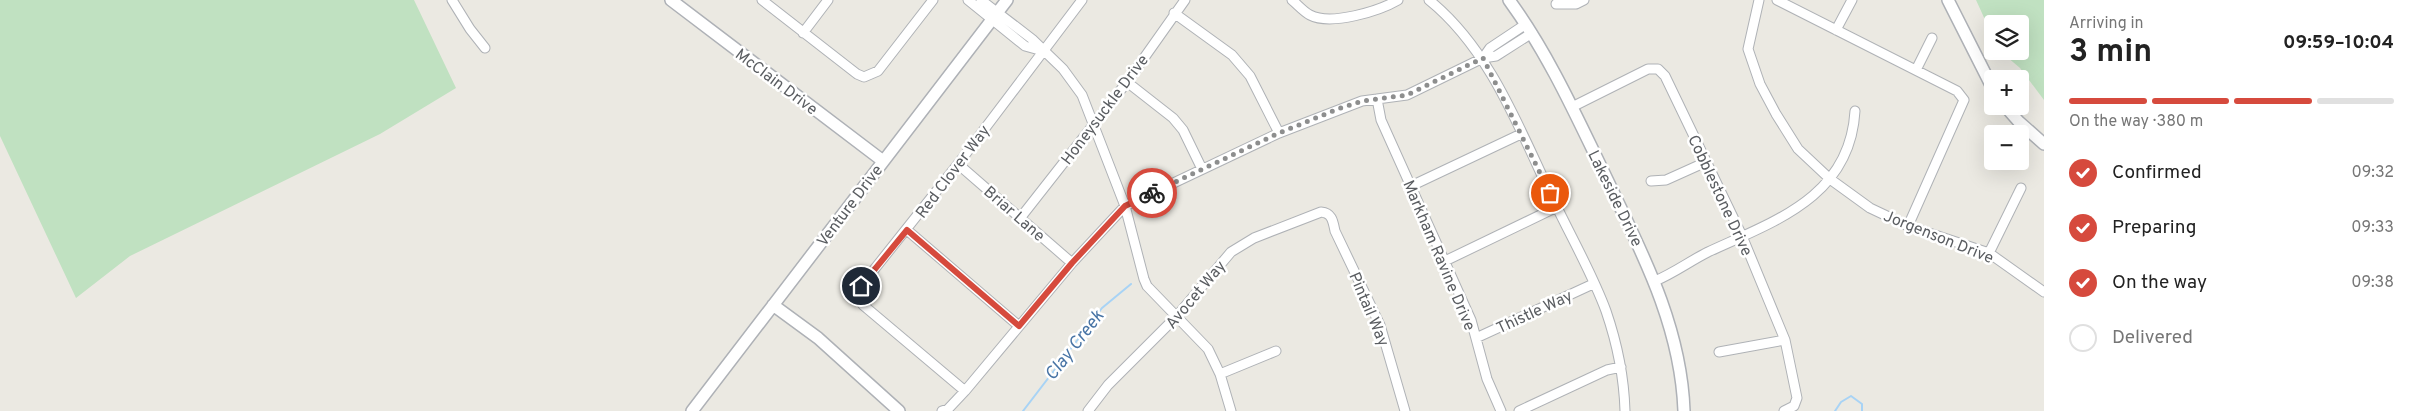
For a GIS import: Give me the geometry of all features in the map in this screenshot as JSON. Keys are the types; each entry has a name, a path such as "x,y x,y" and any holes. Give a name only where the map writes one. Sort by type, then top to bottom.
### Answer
{"street":[{"path":"452,0 470,29 485,48"},
{"name":"McClain Drive","path":"672,0 883,162"},
{"path":"762,0 857,74 864,77 878,71 933,0"},
{"path":"803,33 828,0"},
{"path":"968,0 995,16"},
{"path":"981,0 1025,46 1043,51 1072,80 1094,123 1125,206 1144,279 1176,317 1208,349 1220,374 1231,411"},
{"name":"Venture Drive","path":"692,411 1007,0"},
{"name":"Red Clover Way","path":"965,391 863,306 858,296 861,286 958,164 1082,0"},
{"name":"Honeysuckle Drive","path":"1021,217 1127,82 1185,0"},
{"path":"1292,0 1311,16 1332,20 1385,7 1398,0"},
{"path":"1429,0 1451,18 1483,58 1557,207 1606,311 1621,366 1625,411"},
{"name":"Lakeside Drive","path":"1509,0 1529,29 1572,107 1655,281 1676,345 1684,411"},
{"path":"1556,4 1576,4 1584,0"},
{"name":"Jorgenson Drive","path":"1759,0 1748,49 1760,84 1798,149 1830,179 1870,208 1908,226 1989,254 2044,292"},
{"path":"1777,0 1957,91 1964,100 1908,226"},
{"path":"1836,30 1852,0"},
{"path":"1948,0 1984,71"},
{"path":"1174,13 1232,55 1254,82 1279,133"},
{"path":"946,410 965,391 1072,263 1125,206 1279,133 1338,109 1407,95 1483,58 1490,48 1529,29"},
{"path":"1916,70 1932,38"},
{"name":"Cobblestone Drive","path":"1572,107 1648,69 1658,69 1665,76 1742,236 1785,340 1797,398 1794,406 1784,411"},
{"path":"1127,82 1173,118 1183,130 1202,169"},
{"name":"Markham Ravine Drive","path":"1377,100 1381,120 1471,320 1487,379 1501,411"},
{"path":"1655,281 1678,271 1696,258 1801,206 1830,179 1851,144 1855,111"},
{"path":"2013,115 2044,144"},
{"path":"1411,186 1521,134"},
{"path":"1651,181 1666,180 1706,162"},
{"name":"Briar Lane","path":"958,164 1072,263"},
{"path":"1989,254 2021,188"},
{"path":"1445,261 1557,207"},
{"name":"Avocet Way","path":"1088,411 1108,386 1176,317 1221,261 1241,244 1320,212 1326,212"},
{"name":"Pintail Way","path":"1326,212 1332,218 1335,231 1380,324 1405,411"},
{"path":"907,230 1019,326"},
{"name":"Thistle Way","path":"1476,338 1593,284"},
{"path":"773,305 818,338 899,411"},
{"path":"1719,352 1785,340"},
{"path":"1220,374 1276,350"},
{"path":"1519,411 1607,370 1621,366"}],"green space":[{"path":"0,0 414,0 456,88 380,134 130,256 76,298 0,136"},
{"path":"1976,0 2044,0 2044,100 2029,80 2029,70 2022,70 2011,60 2029,60 2029,15 1984,15 1984,18"}],"waterway":[{"name":"Clay Creek","path":"1023,411 1102,308 1131,284"},
{"path":"1835,411 1841,402 1851,396 1862,404 1862,411"}],"way so far":[{"path":"1152,193 1279,133 1362,101 1407,95 1483,58 1550,193"}],"route":[{"path":"861,286 907,230 1019,326 1072,263 1125,206 1152,193"}]}
